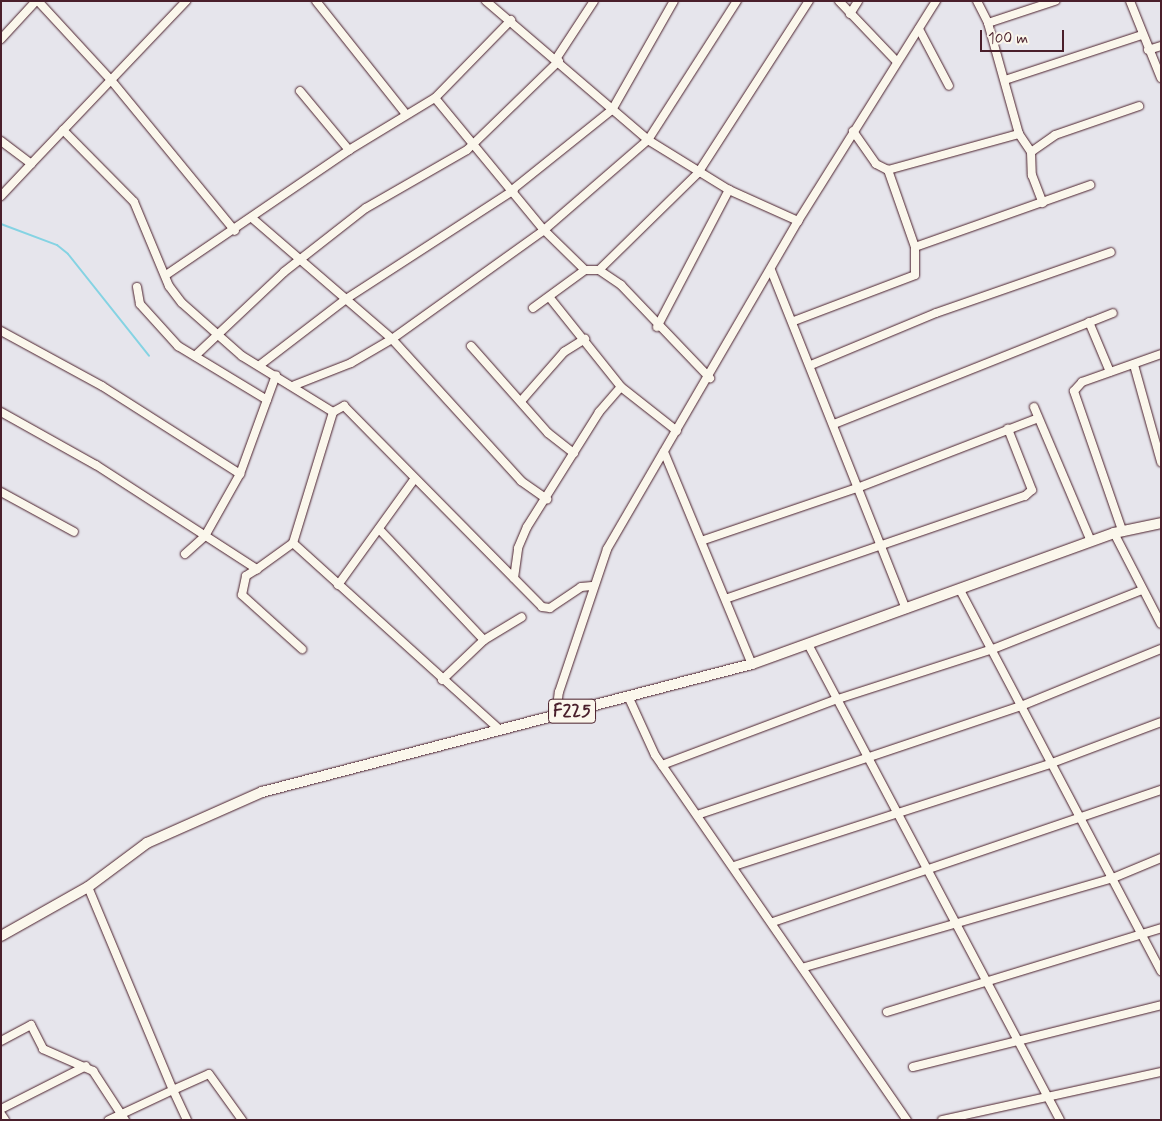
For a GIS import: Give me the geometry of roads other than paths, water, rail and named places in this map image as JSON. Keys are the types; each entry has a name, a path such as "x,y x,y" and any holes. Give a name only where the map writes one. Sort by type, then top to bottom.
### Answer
{"main road":[{"name":"F225","path":"1,936 88,887 146,844 262,792 752,664 809,646 1091,541 1118,532 1161,523"}],"street":[{"path":"1,39 37,1 111,80 235,231"},
{"path":"1,196 186,1"},
{"path":"316,1 406,114"},
{"path":"486,1 511,20 648,140 698,173 729,190 798,221"},
{"path":"195,356 214,334 300,260 366,208 472,144 557,60 594,1"},
{"path":"260,365 346,299 513,190 612,110 674,1"},
{"path":"295,386 351,363 392,339 544,230 648,140 737,1"},
{"path":"599,270 698,173 809,1"},
{"path":"839,1 897,62"},
{"path":"850,14 858,1"},
{"path":"556,715 592,586 607,549 710,378 798,221 936,1"},
{"path":"977,1 988,23 1019,134 1031,152 1032,176 1043,203"},
{"path":"988,23 1055,1"},
{"path":"1130,1 1148,50 1161,78"},
{"path":"166,275 235,231 349,150 435,98 511,20"},
{"path":"919,29 949,86"},
{"path":"1005,80 1142,35"},
{"path":"1148,50 1161,46"},
{"path":"300,91 349,150"},
{"path":"435,98 472,144 513,190 544,230 585,270"},
{"path":"1031,152 1055,135 1139,106"},
{"path":"63,130 134,202 166,275 182,303 214,334 333,412"},
{"path":"853,131 876,164 888,170 1019,134"},
{"path":"1,141 30,164"},
{"path":"794,321 911,279 914,247 888,170"},
{"path":"914,247 1090,185"},
{"path":"657,327 729,190"},
{"path":"252,218 392,339 521,481 546,498"},
{"path":"812,365 936,313 1111,252"},
{"path":"533,308 550,298 585,270 599,270 621,285 657,327 710,378"},
{"path":"771,270 812,365 857,488 906,609"},
{"path":"138,287 140,304 155,323 195,356 267,400"},
{"path":"550,298 622,387 677,431"},
{"path":"834,424 1113,313"},
{"path":"1089,322 1110,372"},
{"path":"1,331 102,386 240,474"},
{"path":"522,400 564,352 585,339"},
{"path":"472,346 522,400 548,432 574,453"},
{"path":"1161,354 1082,382 1074,390 1118,532 1142,590 1161,624"},
{"path":"1134,364 1161,462"},
{"path":"185,554 204,536 240,474 276,375"},
{"path":"514,578 518,548 546,498 599,412 622,387"},
{"path":"302,649 242,595 246,576 293,543 333,412 344,406 413,481 542,607 550,608 581,587 592,586"},
{"path":"1034,407 1091,541"},
{"path":"1,412 96,465 257,569"},
{"path":"704,540 857,488 1038,418"},
{"path":"728,598 1032,490 1008,430"},
{"path":"664,452 704,540 752,664"},
{"path":"338,585 413,481"},
{"path":"1,492 74,532"},
{"path":"379,529 484,640"},
{"path":"293,543 442,680 500,730"},
{"path":"960,590 1083,819 1161,971"},
{"path":"662,765 838,699 993,649 1142,590"},
{"path":"442,680 484,640 522,617"},
{"path":"809,646 1060,1120"},
{"path":"700,814 1022,706 1161,648"},
{"path":"628,696 662,765 700,814 908,1120"},
{"path":"734,866 1052,763 1161,722"},
{"path":"773,922 1083,819 1161,790"},
{"path":"805,967 958,925 1113,878 1161,858"},
{"path":"88,887 187,1120"},
{"path":"888,1012 1143,936 1161,928"},
{"path":"913,1067 1018,1039 1161,1005"},
{"path":"1,1041 31,1025 43,1049 86,1066 123,1117"},
{"path":"1,1109 86,1066"},
{"path":"942,1120 1161,1072"},
{"path":"109,1120 123,1117 173,1090 210,1074 242,1120"},
{"path":"1,1114 5,1120"}],"waterway":[{"path":"1,224 57,245 68,254 149,356"}]}
